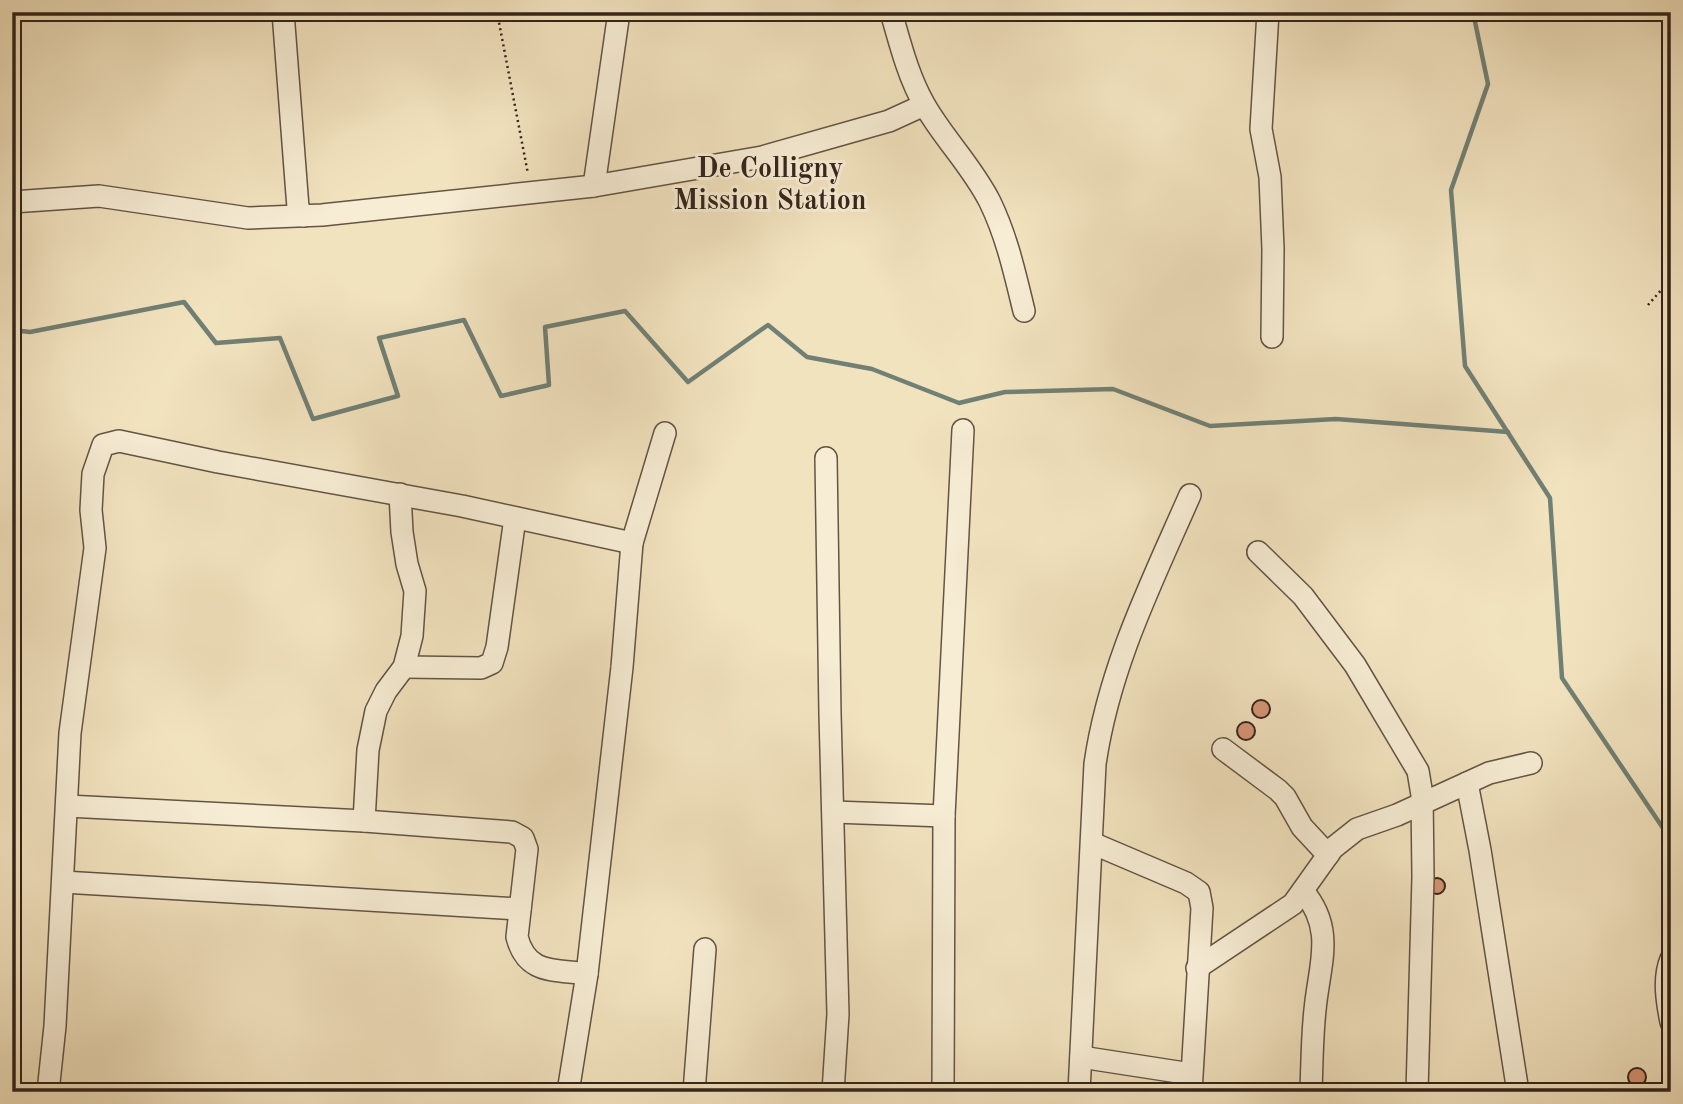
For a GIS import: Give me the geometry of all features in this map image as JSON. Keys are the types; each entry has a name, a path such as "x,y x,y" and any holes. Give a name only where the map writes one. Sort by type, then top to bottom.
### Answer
{"street":[{"path":"283,12 296,195 303,216"},
{"path":"594,186 619,12"},
{"path":"891,12 909,73 924,105 976,176 992,205 1004,233 1024,311"},
{"path":"1268,12 1261,129 1270,177 1273,248 1272,337"},
{"path":"12,202 99,196 248,218 303,216 594,186 762,157 889,121 924,105"},
{"path":"943,1092 944,816 963,430"},
{"path":"568,1092 587,974 622,667 632,543 665,433"},
{"path":"48,1092 55,1026 70,733 95,548 91,510 92,481 103,445 119,441 218,462 400,494 632,543"},
{"path":"826,458 838,1014 833,1092"},
{"path":"364,821 368,750 376,711 386,691 404,667 412,636 415,590 407,564 402,532 400,494"},
{"path":"1079,1092 1096,764 1105,706 1123,652 1190,495"},
{"path":"404,667 481,668 492,663 497,647 515,518"},
{"path":"1258,552 1303,596 1355,665 1418,771 1422,794 1420,804 1423,877 1417,1092"},
{"path":"1223,749 1285,797 1302,827 1328,855"},
{"path":"1197,968 1293,904 1333,848 1357,830 1489,773 1531,763"},
{"path":"1467,783 1518,1092"},
{"path":"67,806 364,821 519,834 527,849 517,937 520,951 527,961 538,967 587,974"},
{"path":"834,812 944,816"},
{"path":"1081,1057 1191,1083 1202,908 1199,891 1186,883 1092,843"},
{"path":"63,882 520,909"},
{"path":"1303,891 1320,915 1324,943 1315,1009 1311,1092"},
{"path":"694,1092 705,949"},
{"path":"1671,959 1667,974 1667,995 1671,1022"}],"path":[{"path":"497,12 532,192"},
{"path":"1648,305 1671,279"}],"building":[{"path":"1261,700 1267,703 1270,709 1267,715 1261,718 1255,715 1252,709 1255,703"},
{"path":"1246,722 1252,725 1255,731 1252,737 1246,740 1240,737 1237,731 1240,725"},
{"path":"1437,878 1443,880 1443,892 1437,894 1431,892 1429,886 1431,880"},
{"path":"1637,1068 1643,1071 1646,1077 1643,1083 1637,1086 1631,1083 1628,1077 1631,1071"}],"waterway":[{"path":"1473,12 1488,84 1451,190 1465,366 1550,498 1562,678 1671,840"},
{"path":"12,330 30,332 184,302 216,343 280,338 313,419 398,396 379,338 464,320 501,396 549,385 545,327 625,311 688,382 768,325 807,357 872,369 959,403 1005,392 1113,389 1210,426 1336,419 1508,432"}],"district":[{"name":"De Colligny Mission Station","path":"770,186"}]}
